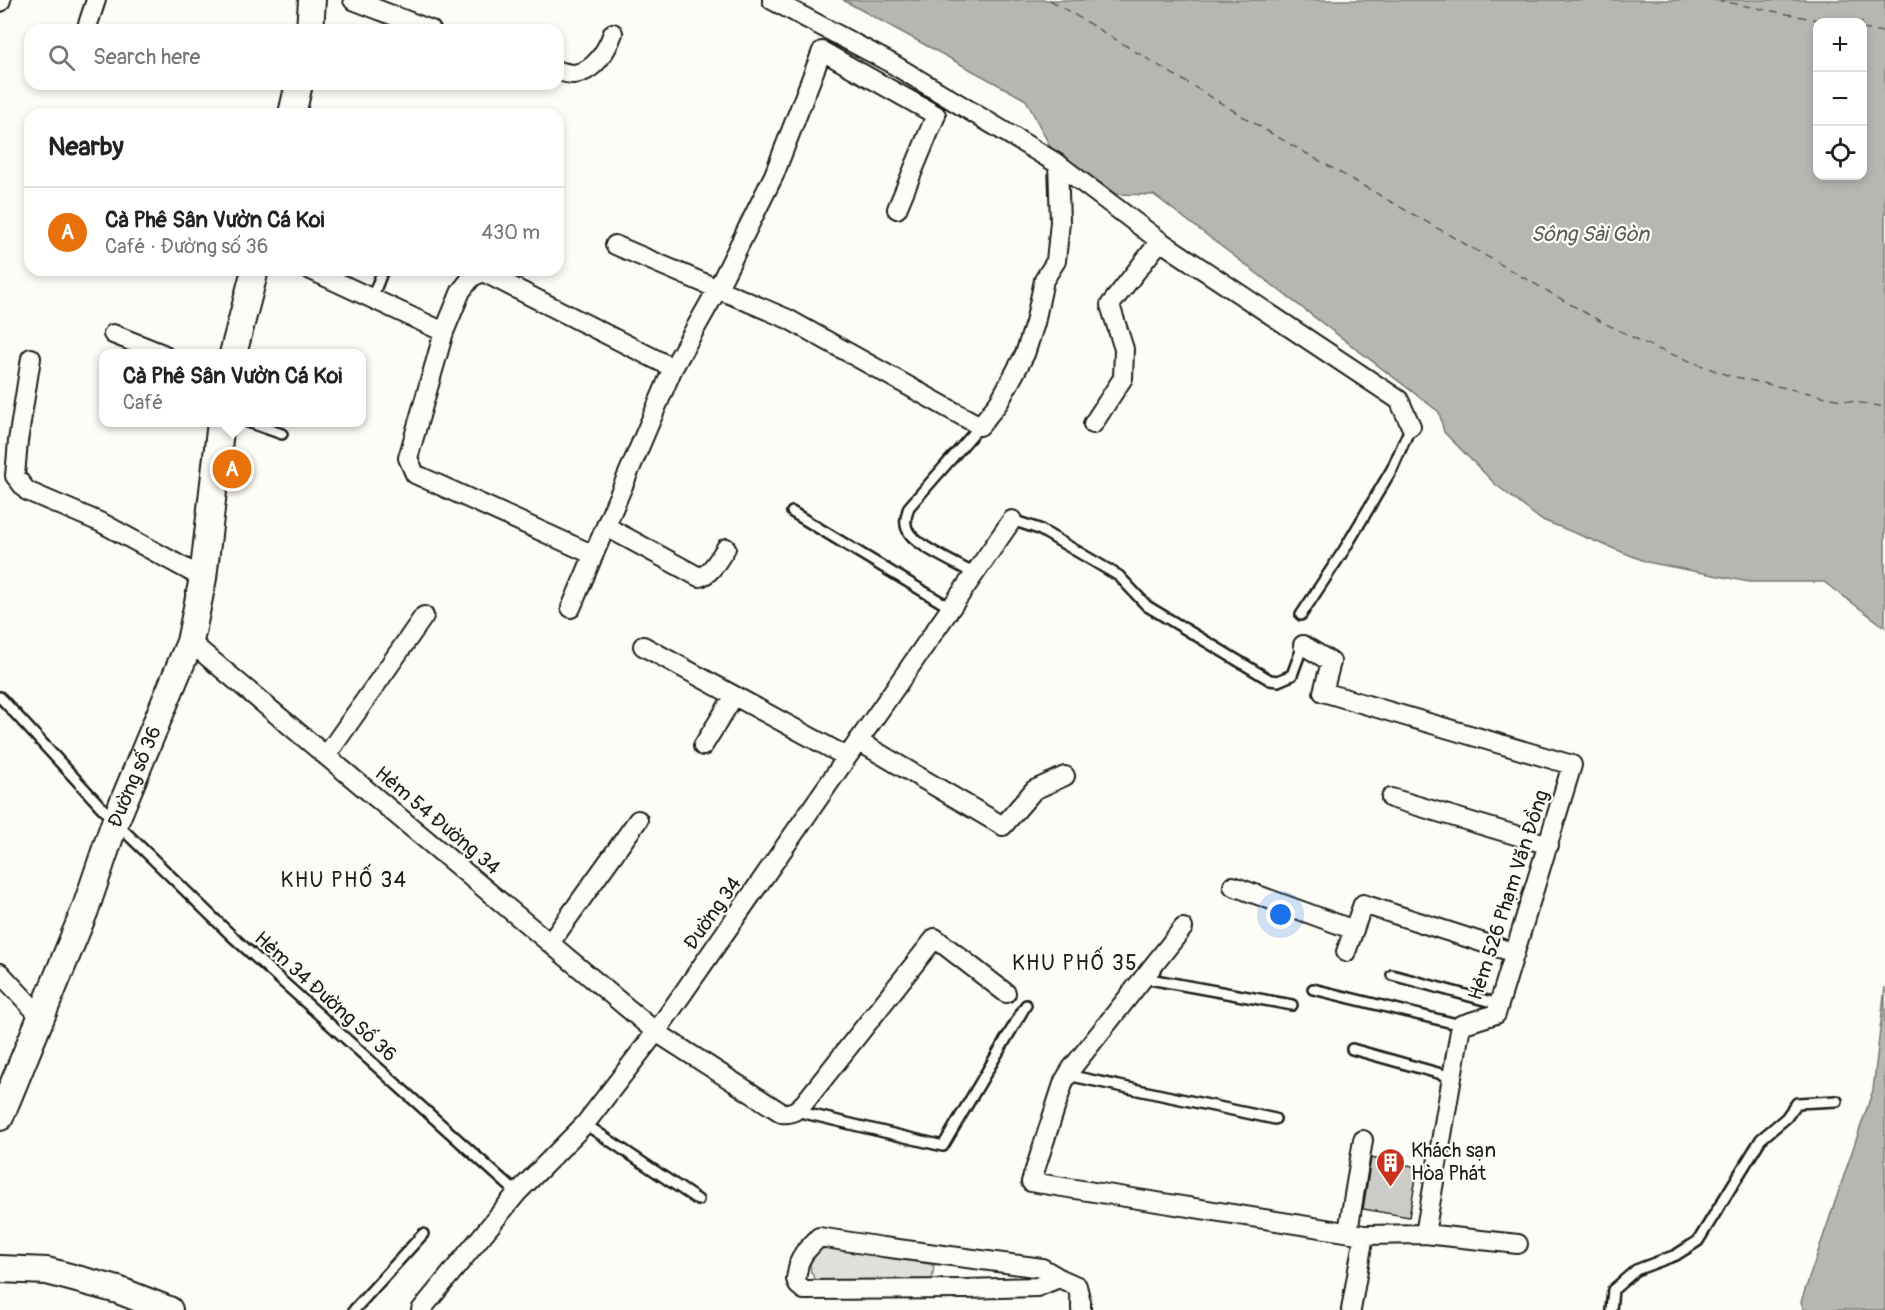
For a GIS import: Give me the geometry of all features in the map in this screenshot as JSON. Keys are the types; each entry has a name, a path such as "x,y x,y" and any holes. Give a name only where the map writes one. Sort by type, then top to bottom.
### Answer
{"main road":[{"path":"310,24 312,0"},
{"path":"293,108 298,90"},
{"path":"234,349 253,276"},
{"name":"Đường số 36","path":"0,1118 85,910 115,822 190,642 203,578 221,427"},
{"path":"0,1269 46,1271 118,1290 169,1310"}],"street":[{"path":"88,24 96,0"},
{"path":"353,0 415,24"},
{"path":"772,0 891,63 1058,164 1160,241 1399,400 1411,426"},
{"path":"564,72 573,74 585,70 607,50 614,33"},
{"path":"572,608 673,368 718,288 774,175 822,51 936,115 897,209"},
{"path":"615,245 788,320 980,426 999,402 1025,354 1035,323 1044,280 1056,261 1060,222 1058,164"},
{"path":"1094,424 1123,378 1124,349 1110,306 1160,241"},
{"path":"324,276 444,332"},
{"path":"474,276 460,291 444,332 408,458 415,474 585,551"},
{"path":"491,276 673,368"},
{"path":"113,334 150,349"},
{"path":"31,358 15,476 21,484 27,491 102,523 203,578"},
{"name":"Đường 34","path":"422,1310 516,1193 585,1124 656,1032 1012,520"},
{"path":"607,527 699,577 709,573 726,548"},
{"path":"326,756 424,616"},
{"name":"Hẻm 54 Đường 34","path":"190,642 656,1032 782,1113 796,1111"},
{"name":"Hẻm 526 Phạm Văn Đồng","path":"1303,645 1331,662 1323,692 1572,765 1496,1014 1461,1025 1425,1234"},
{"path":"643,646 847,757"},
{"path":"703,746 734,696"},
{"path":"858,741 1003,826 1034,790 1065,776"},
{"path":"1391,798 1549,844"},
{"path":"550,943 638,820"},
{"path":"1233,886 1354,930"},
{"path":"1346,952 1363,904 1515,953"},
{"path":"1183,927 1067,1075 1030,1182 1356,1233 1425,1234 1518,1244"},
{"path":"796,1111 818,1087 935,938 1006,993"},
{"path":"0,973 41,1017"},
{"path":"1351,1310 1363,1140"},
{"path":"1059,1278 1037,1287 838,1291 804,1290 798,1285 796,1279 799,1263 804,1253 819,1237 1042,1268 1077,1286 1082,1302 1081,1310"}],"lane":[{"path":"372,298 381,276"},
{"path":"975,574 918,542 909,533 905,520 909,507 980,426"},
{"path":"1301,615 1344,550 1392,469 1411,426"},
{"path":"264,427 282,434"},
{"path":"792,512 951,608"},
{"path":"1012,520 1039,529 1119,576 1147,606 1270,680 1278,681 1292,675 1303,645"},
{"name":"Hẻm 34 Đường Số 36","path":"0,697 115,822 233,937 516,1193"},
{"path":"1392,975 1499,1004"},
{"path":"1143,978 1292,1005"},
{"path":"1313,989 1461,1025"},
{"path":"796,1111 943,1146 1026,1005"},
{"path":"1352,1049 1452,1077"},
{"path":"1067,1075 1275,1119"},
{"path":"1611,1310 1613,1290 1636,1270 1676,1255 1698,1241 1761,1139 1786,1118 1797,1103 1837,1101"},
{"path":"585,1124 699,1200"},
{"path":"354,1310 423,1234"}],"shaded area":[{"path":"828,1248 930,1264 934,1266 932,1281 827,1283 816,1281 811,1272 810,1263 821,1249"}],"water":[{"name":"Sông Sài Gòn","path":"843,0 1885,0 1885,627 1824,582 1749,582 1647,562 1540,519 1495,484 1444,432 1439,412 1154,195 1117,194 1053,152 1026,100"},
{"path":"1885,987 1885,1310 1804,1310 1801,1302 1873,1090"}],"building":[{"name":"Khách sạn Hòa Phát","path":"1371,1158 1418,1167 1409,1217 1363,1209"}],"ferry route":[{"path":"1050,0 1269,132 1598,320 1655,348 1727,375 1831,398 1885,407"},
{"path":"1716,0 1813,19"},
{"path":"1867,30 1885,32"}],"place":[{"name":"Cà Phê Sân Vườn Cá Koi","path":"232,469"},
{"name":"Khách sạn Hòa Phát","path":"1390,1188"}],"district":[{"name":"KHU PHỐ 34","path":"344,880"},
{"name":"KHU PHỐ 35","path":"1075,963"}]}
